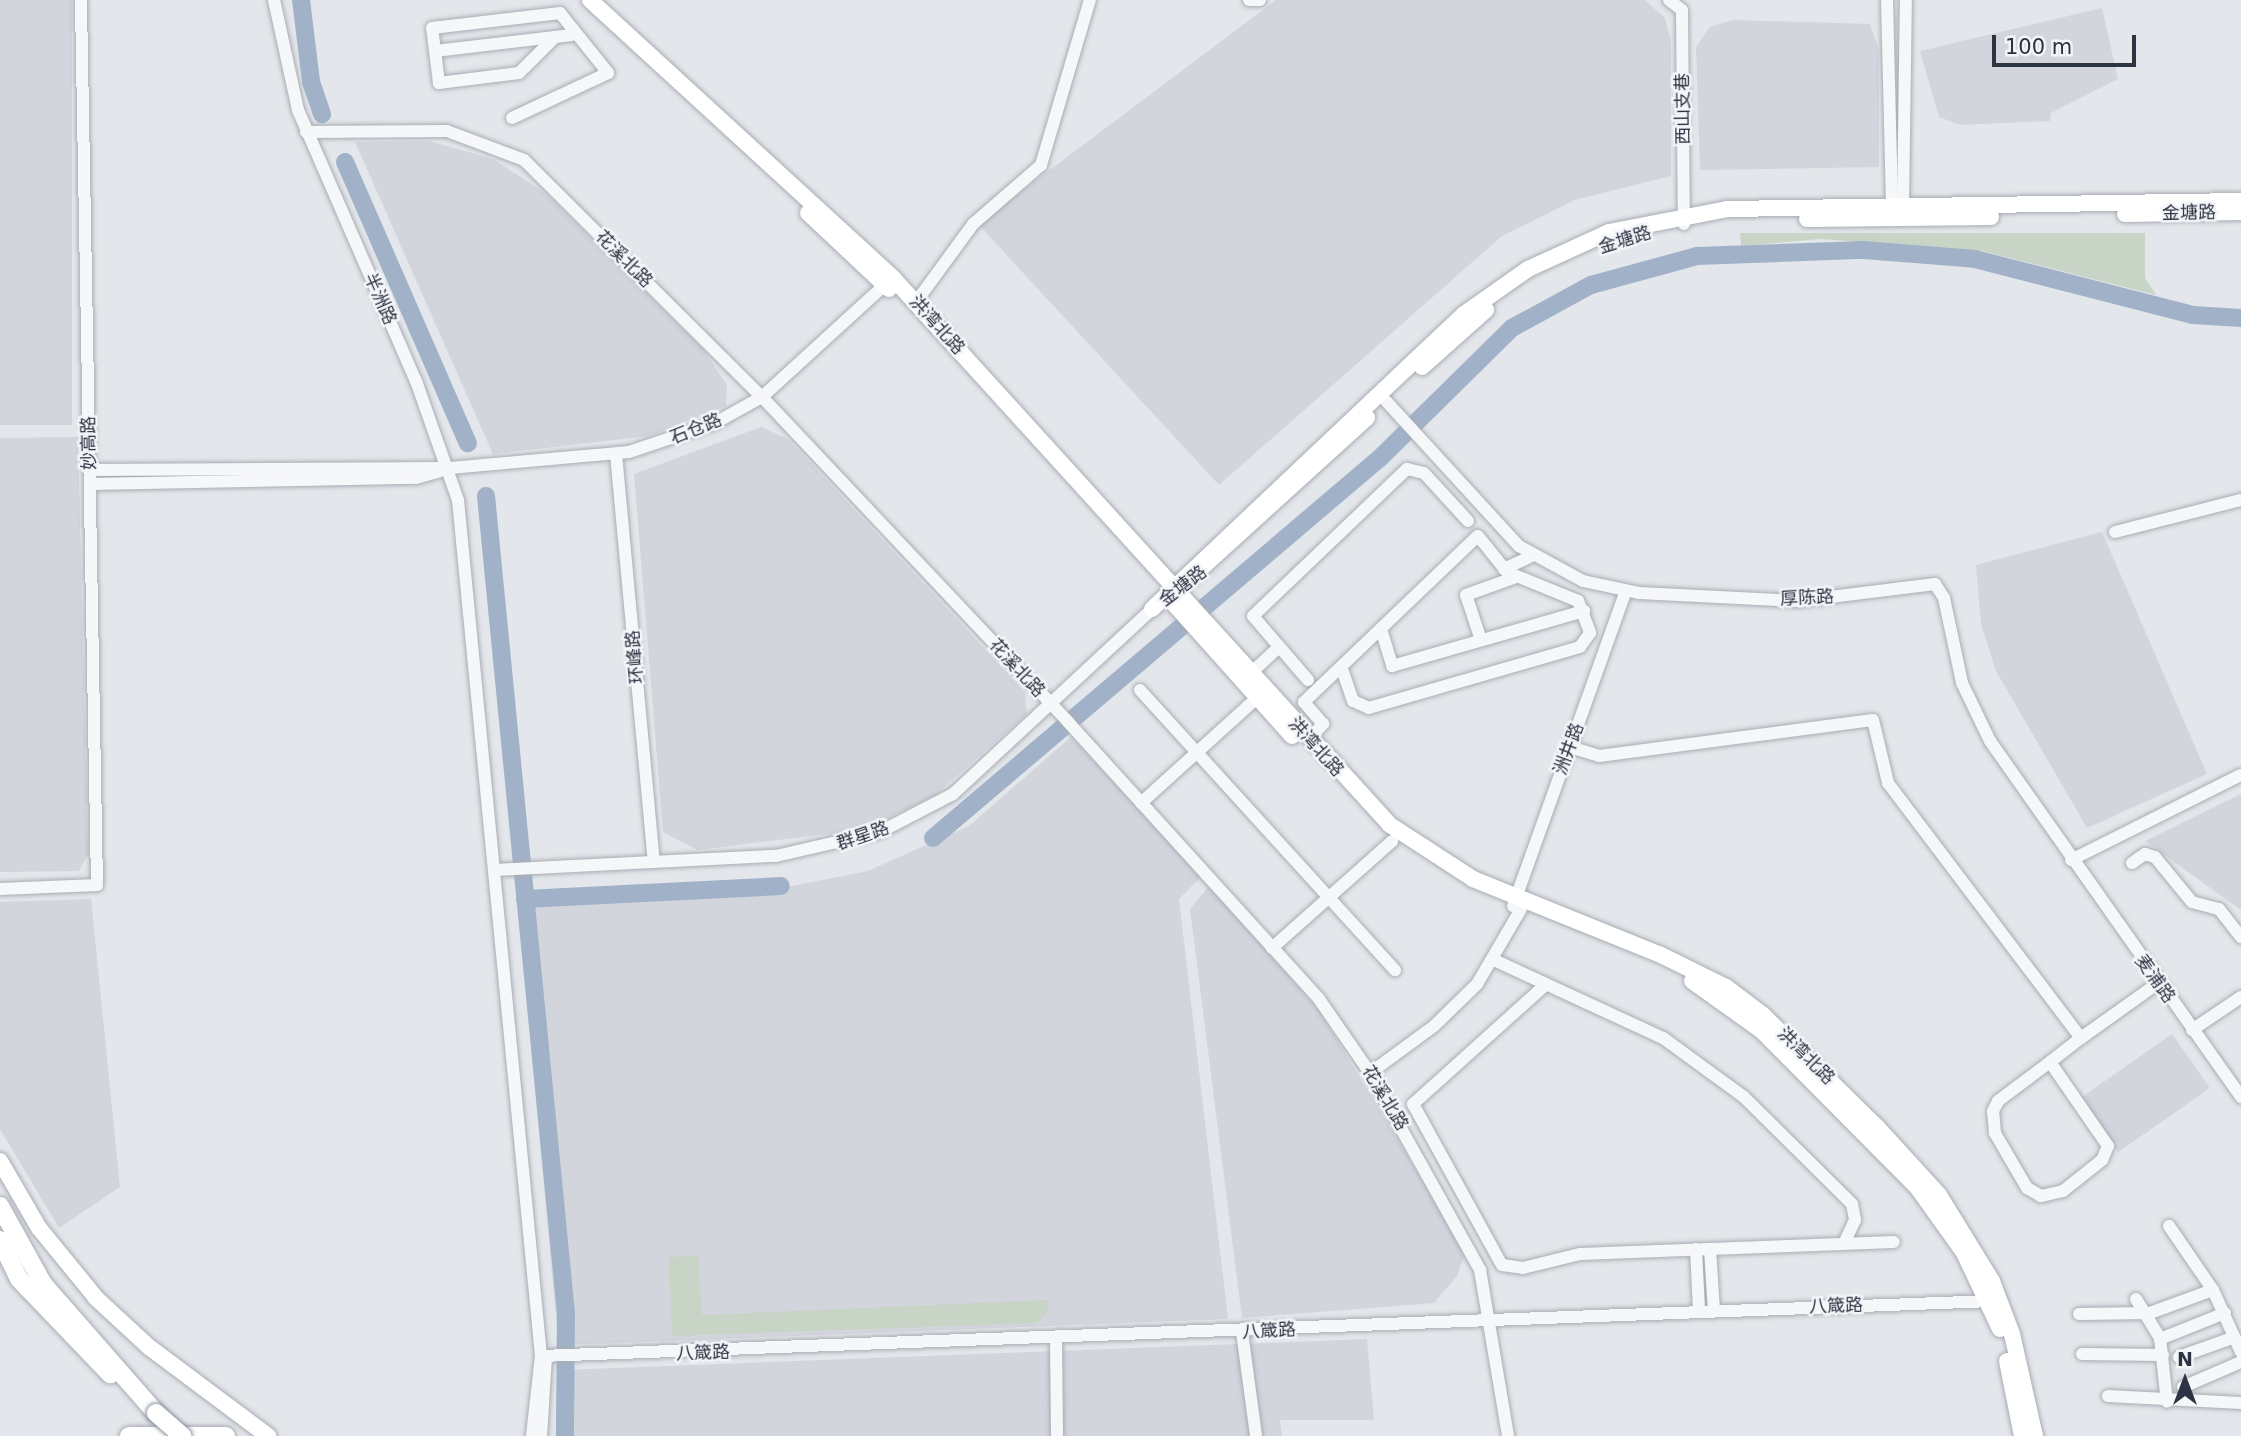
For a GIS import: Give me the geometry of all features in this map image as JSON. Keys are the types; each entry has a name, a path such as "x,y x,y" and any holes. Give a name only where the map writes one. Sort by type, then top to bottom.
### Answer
{"highway":[{"path":"0,1206 43,1284 156,1412"},
{"path":"0,1240 19,1279 77,1345 182,1436"},
{"path":"129,1436 226,1436"}],"main road":[{"name":"洪湾北路","path":"578,0 889,282 916,302 1170,592"},
{"name":"洪湾北路","path":"590,0 889,282 1195,620 1257,698 1392,841 1517,904 1677,973 1750,1020 1917,1187 1995,1301 2035,1436"},
{"name":"金塘路","path":"1152,609 1501,286 1587,241 1684,219 1897,207 2241,201"},
{"name":"金塘路","path":"1170,592 1481,314 1533,277 1610,243 1684,219 2241,212"},
{"name":"洪湾北路","path":"1195,620 1251,673 1309,739 1407,839 1517,904"},
{"path":"0,1161 39,1228 96,1298 149,1347 268,1436"},
{"name":"洪湾北路","path":"1995,1301 2022,1436"}],"street":[{"name":"妙高路","path":"0,889 97,885 81,0"},
{"name":"半洲路","path":"274,0 306,132 450,468 546,1356"},
{"path":"916,302 973,225 1041,164 1090,0"},
{"path":"1249,0 1260,0"},
{"name":"西山支巷","path":"1669,0 1682,10 1684,219"},
{"path":"1887,0 1897,207"},
{"path":"1897,207 1906,0"},
{"path":"512,118 608,74 572,35 559,13 432,28 439,83 510,76 555,37"},
{"path":"435,51 572,35"},
{"name":"花溪北路","path":"306,132 447,131 513,153 762,397 1069,722 1319,999 1370,1073 1434,1182 1480,1270 1492,1318 1508,1436"},
{"name":"石仓路","path":"90,470 450,468 615,454 681,437 762,397 889,282"},
{"name":"厚陈路","path":"1386,401 1532,556 1575,578 1626,592 1809,601 1935,584 1979,722 2071,860"},
{"name":"环峰路","path":"615,454 654,861"},
{"name":"石仓路","path":"90,484 416,478 450,468"},
{"path":"1308,680 1253,616 1404,471 1424,473 1468,521"},
{"path":"2115,532 2241,500"},
{"path":"1309,739 1323,724 1304,702 1478,536 1504,569 1516,577 1553,587 1584,611 1591,637 1585,645 1368,708 1353,701 1341,667"},
{"path":"1504,569 1532,556"},
{"path":"1481,640 1466,595 1516,577"},
{"name":"洲井路","path":"1370,1073 1443,1019 1494,960 1517,904 1626,592"},
{"name":"群星路","path":"495,870 790,855 880,832 953,794 1152,609"},
{"path":"1381,629 1392,666 1584,611"},
{"path":"1251,673 1279,647"},
{"path":"1140,690 1395,970"},
{"path":"1141,803 1257,698"},
{"path":"1570,747 1599,755 1873,720 1884,777 2081,1038"},
{"path":"2071,860 2241,775"},
{"path":"1272,948 1392,841"},
{"path":"2132,863 2146,855 2159,860 2192,902 2219,909 2241,937"},
{"name":"麦浦路","path":"2071,860 2241,1097"},
{"path":"1494,960 1543,987 1663,1038 1744,1097 1852,1204 1854,1225 1844,1244"},
{"path":"2050,1062 2108,1146 2102,1160 2063,1191 2041,1196 2027,1188 1996,1133 1993,1111 2050,1062 2158,983"},
{"path":"1543,987 1487,1042 1414,1100 1414,1113 1492,1254 1507,1266 1570,1254 1894,1242"},
{"path":"2192,1030 2240,1000"},
{"path":"1427,1170 1441,1161"},
{"path":"1434,1182 1448,1175"},
{"path":"2169,1226 2213,1290 2241,1351"},
{"path":"1696,1249 1699,1311"},
{"path":"1710,1249 1714,1311"},
{"path":"2079,1314 2150,1313 2213,1290"},
{"path":"2136,1299 2150,1313 2160,1339 2167,1402"},
{"name":"八箴路","path":"546,1356 1056,1340 1492,1318 1995,1301"},
{"path":"2179,1357 2241,1317"},
{"path":"2160,1339 2230,1325"},
{"path":"1242,1332 1256,1436"},
{"path":"1056,1340 1058,1436"},
{"path":"2082,1354 2163,1355"},
{"path":"532,1436 546,1356"},
{"path":"541,1436 546,1356"},
{"path":"2183,1387 2241,1362"},
{"path":"2108,1396 2167,1402 2241,1403"}],"shaded area":[{"path":"0,0 72,0 72,425 0,425"},
{"path":"1276,0 1645,0 1665,18 1671,41 1671,176 1575,200 1502,236 1219,485 978,224"},
{"path":"2102,8 2118,79 2051,113 2050,121 1960,125 1939,117 1920,51"},
{"path":"1732,20 1870,24 1879,51 1879,167 1700,170 1696,47 1710,27"},
{"path":"429,141 493,159 545,193 703,349 727,385 726,406 649,436 493,454 355,142"},
{"path":"761,427 788,439 1025,692 1027,714 933,797 860,830 697,850 663,832 634,474"},
{"path":"78,437 88,855 79,871 0,872 0,438"},
{"path":"2102,532 2207,774 2087,828 1996,671 1981,624 1976,565"},
{"path":"1071,737 1202,876 1179,899 1228,1319 566,1345 558,1339 519,912 528,903 782,888 868,871 969,826"},
{"path":"2241,794 2241,910 2145,841"},
{"path":"1210,885 1320,1012 1457,1238 1464,1256 1457,1276 1434,1303 1242,1318 1190,909"},
{"path":"91,899 120,1187 59,1228 0,1129 0,902"},
{"path":"2172,1034 2210,1088 2118,1152 2080,1098"},
{"path":"1367,1339 1374,1420 1280,1420 1282,1436 562,1436 564,1370"}],"green space":[{"path":"1740,233 2145,233 2145,278 2156,295 1983,251 1820,239 1741,246"},
{"path":"698,1256 702,1315 1048,1300 1048,1311 1037,1323 672,1336 669,1257"}],"waterway":[{"path":"301,0 311,82 322,114"},
{"path":"345,162 468,443"},
{"path":"933,838 1381,457 1512,328 1591,285 1697,256 1864,250 1975,259 2193,315 2241,318"},
{"path":"486,496 566,1314 565,1436"},
{"path":"525,899 781,886"}]}
